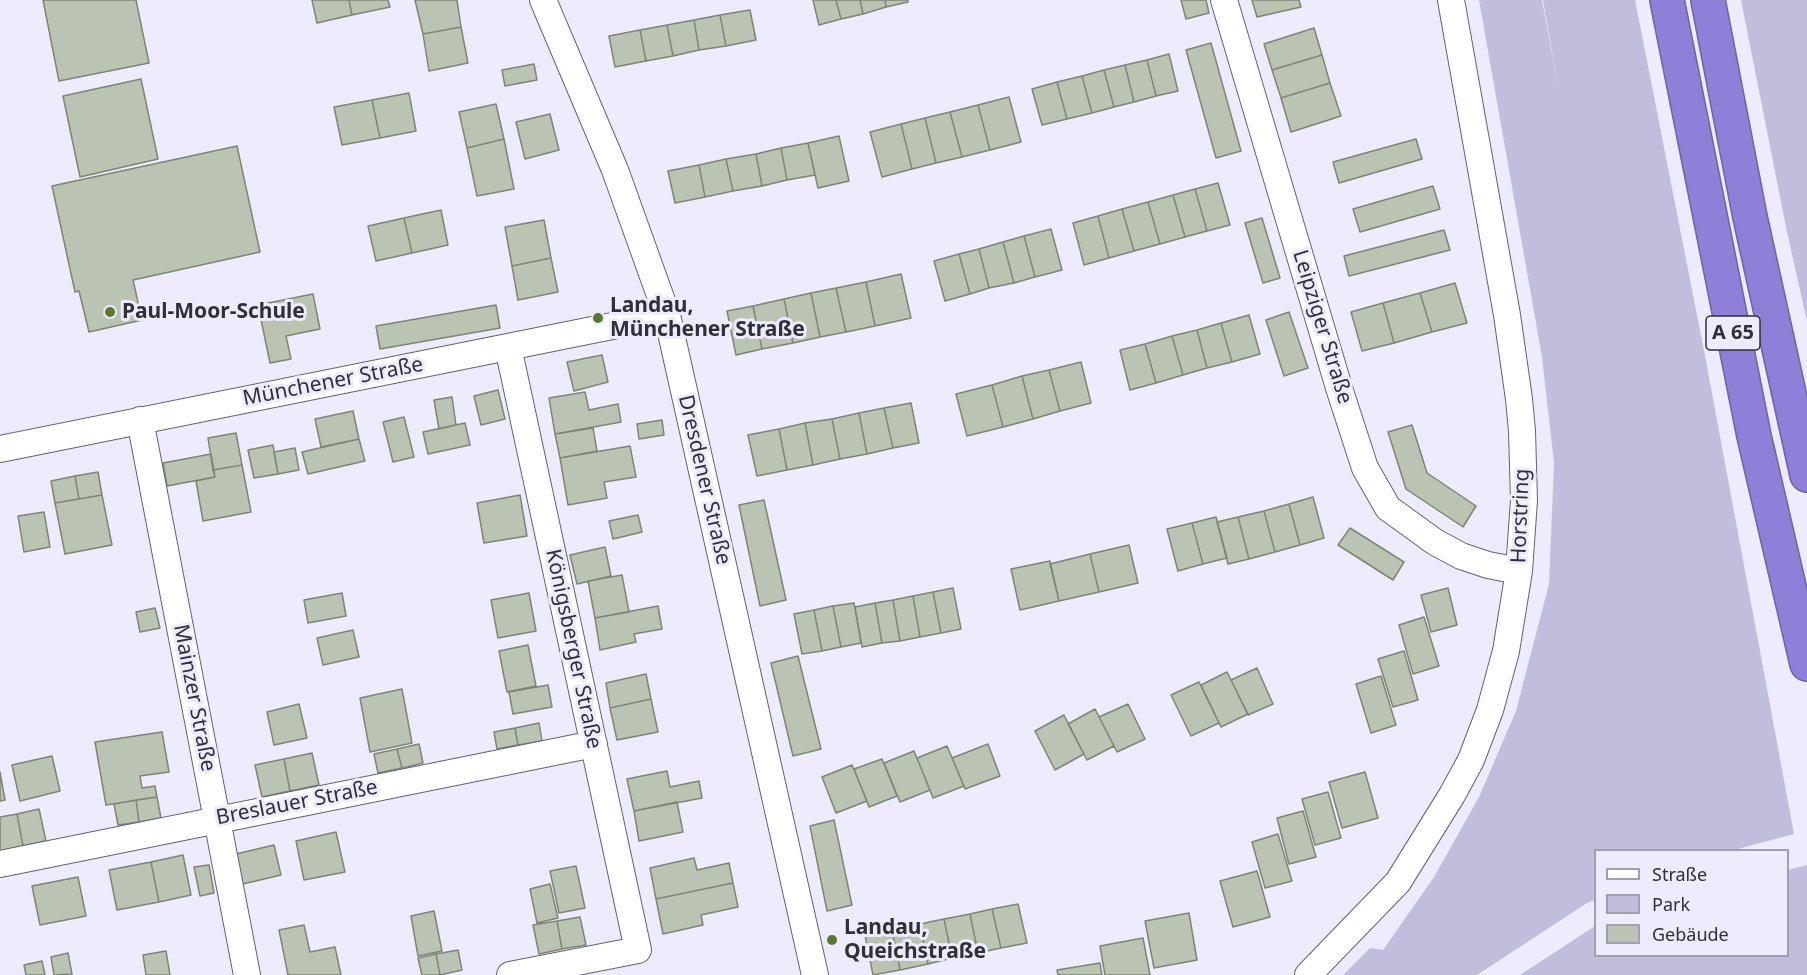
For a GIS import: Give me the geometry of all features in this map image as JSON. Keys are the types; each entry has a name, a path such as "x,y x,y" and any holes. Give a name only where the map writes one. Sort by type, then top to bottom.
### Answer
{"highway":[{"name":"A 65","path":"1667,0 1752,425 1807,664"},
{"name":"A 65","path":"1708,0 1757,250 1807,475"}],"street":[{"name":"Dresdener Straße","path":"543,0 615,170 667,315 815,975"},
{"name":"Leipziger Straße","path":"1224,0 1365,468 1389,508 1435,542 1461,556 1488,565 1519,571"},
{"name":"Horstring","path":"1308,975 1398,882 1471,760 1490,710 1506,651 1519,571 1524,500 1519,399 1507,315 1451,0"},
{"name":"Münchener Straße","path":"0,449 667,315"},
{"name":"Königsberger Straße","path":"508,347 638,950 510,975"},
{"name":"Mainzer Straße","path":"140,420 247,975"},
{"name":"Breslauer Straße","path":"0,864 594,744"}],"green space":[{"path":"1479,0 1542,0 1559,92 1543,0 1635,0 1706,361 1794,834 1738,849 1594,849 1594,900 1477,975 1343,975 1370,948 1383,950 1434,877 1479,797 1516,711 1549,584 1554,463 1542,357"},
{"path":"1741,0 1807,0 1807,321 1787,232"},
{"path":"1807,865 1807,975 1520,975 1594,927 1594,957 1789,957 1789,870"}],"building":[{"path":"43,0 136,0 149,63 59,81"},
{"path":"312,0 349,0 352,15 317,23"},
{"path":"349,0 388,0 390,7 352,15"},
{"path":"415,0 457,0 461,27 423,34"},
{"path":"813,0 836,0 841,19 819,25"},
{"path":"836,0 860,0 863,14 841,19"},
{"path":"860,0 885,0 886,7 863,14"},
{"path":"885,0 908,0 908,2 886,7"},
{"path":"1181,0 1206,0 1209,13 1186,19"},
{"path":"1252,0 1299,0 1301,7 1257,17"},
{"path":"750,10 756,40 726,46 720,15"},
{"path":"720,15 726,46 699,50 694,20"},
{"path":"694,20 699,50 673,56 667,25"},
{"path":"667,25 673,56 646,61 640,30"},
{"path":"461,27 468,63 429,71 423,34"},
{"path":"1314,28 1322,55 1272,70 1264,44"},
{"path":"640,30 646,61 615,67 609,36"},
{"path":"1211,43 1241,151 1216,158 1186,50"},
{"path":"1169,54 1178,91 1156,96 1147,60"},
{"path":"1322,55 1330,83 1281,98 1272,70"},
{"path":"1147,60 1156,96 1134,102 1125,65"},
{"path":"534,64 537,80 505,86 502,70"},
{"path":"1125,65 1134,102 1114,107 1104,70"},
{"path":"1104,70 1114,107 1092,113 1082,76"},
{"path":"1082,76 1092,113 1067,119 1057,82"},
{"path":"141,79 158,159 80,177 63,96"},
{"path":"1057,82 1067,119 1042,125 1032,89"},
{"path":"1330,83 1341,116 1291,132 1281,98"},
{"path":"409,93 416,131 380,138 372,100"},
{"path":"1009,97 1021,142 990,150 978,105"},
{"path":"372,100 380,138 342,145 334,107"},
{"path":"496,104 504,139 467,148 459,112"},
{"path":"978,105 990,150 962,157 950,112"},
{"path":"950,112 962,157 936,163 925,118"},
{"path":"550,114 559,150 525,159 516,122"},
{"path":"925,118 936,163 912,169 901,124"},
{"path":"901,124 912,169 882,177 870,132"},
{"path":"839,136 849,181 818,188 808,143"},
{"path":"504,139 514,189 477,196 467,148"},
{"path":"1416,139 1422,159 1339,183 1333,162"},
{"path":"808,143 815,175 787,180 781,148"},
{"path":"237,146 260,252 133,280 142,320 89,332 79,291 75,292 52,186"},
{"path":"781,148 787,180 762,186 756,154"},
{"path":"756,154 762,186 733,191 726,159"},
{"path":"726,159 733,191 705,197 699,165"},
{"path":"699,165 705,197 675,203 668,171"},
{"path":"1218,183 1230,225 1207,231 1195,189"},
{"path":"1433,186 1440,209 1360,232 1353,209"},
{"path":"1195,189 1207,231 1185,237 1173,195"},
{"path":"1173,195 1185,237 1160,244 1148,202"},
{"path":"1148,202 1160,244 1134,251 1122,209"},
{"path":"1122,209 1134,251 1109,258 1098,216"},
{"path":"441,210 448,245 412,253 404,218"},
{"path":"1098,216 1109,258 1084,265 1073,223"},
{"path":"404,218 412,253 376,261 368,226"},
{"path":"1262,218 1280,278 1263,283 1245,223"},
{"path":"544,220 551,258 512,266 505,227"},
{"path":"1051,229 1062,270 1035,277 1024,236"},
{"path":"1444,230 1450,250 1349,276 1344,256"},
{"path":"1024,236 1035,277 1014,283 1003,242"},
{"path":"1003,242 1014,283 989,288 979,249"},
{"path":"979,249 989,288 970,294 959,254"},
{"path":"959,254 970,294 945,301 934,261"},
{"path":"551,258 558,292 518,300 512,266"},
{"path":"901,274 911,318 875,326 866,282"},
{"path":"866,282 875,326 846,332 836,288"},
{"path":"1455,283 1467,323 1432,332 1420,293"},
{"path":"836,288 846,332 820,337 811,293"},
{"path":"811,293 820,337 793,343 784,299"},
{"path":"1420,293 1432,332 1394,343 1383,303"},
{"path":"313,294 320,329 286,336 291,359 270,363 258,305"},
{"path":"784,299 793,343 762,349 753,306"},
{"path":"1383,303 1394,343 1362,351 1351,312"},
{"path":"496,305 500,328 380,349 376,326"},
{"path":"753,306 762,349 736,355 727,311"},
{"path":"1289,312 1308,368 1284,376 1266,320"},
{"path":"1249,315 1260,354 1232,362 1221,323"},
{"path":"1221,323 1232,362 1207,368 1197,330"},
{"path":"1197,330 1207,368 1183,375 1172,336"},
{"path":"1172,336 1183,375 1156,383 1145,344"},
{"path":"1145,344 1156,383 1130,390 1120,350"},
{"path":"602,355 608,382 574,391 567,362"},
{"path":"1081,362 1091,403 1060,411 1049,370"},
{"path":"1049,370 1060,411 1033,419 1022,376"},
{"path":"1022,376 1033,419 1003,427 992,385"},
{"path":"992,385 1003,427 967,436 956,394"},
{"path":"498,390 505,419 481,425 474,396"},
{"path":"585,392 589,410 618,404 621,422 555,434 549,398"},
{"path":"452,397 456,425 439,429 434,400"},
{"path":"911,403 919,443 893,448 884,408"},
{"path":"884,408 893,448 867,454 859,413"},
{"path":"353,411 359,439 321,447 315,419"},
{"path":"859,413 867,454 840,459 832,419"},
{"path":"404,417 414,457 393,462 383,422"},
{"path":"832,419 840,459 813,465 805,423"},
{"path":"662,420 664,435 639,439 637,424"},
{"path":"465,423 470,445 428,454 423,432"},
{"path":"805,423 813,465 787,470 779,429"},
{"path":"1412,425 1427,473 1476,506 1463,527 1406,489 1388,432"},
{"path":"593,428 597,451 560,458 555,434"},
{"path":"779,429 787,470 757,476 748,435"},
{"path":"236,433 242,465 213,470 208,438"},
{"path":"359,439 365,461 308,474 302,452"},
{"path":"273,445 278,474 254,478 248,450"},
{"path":"630,446 636,477 604,482 607,498 568,505 560,458"},
{"path":"295,448 299,470 278,474 274,452"},
{"path":"211,454 215,477 167,486 163,463"},
{"path":"242,465 251,512 203,521 196,481 215,477 213,470"},
{"path":"98,472 102,495 79,499 75,476"},
{"path":"75,476 79,499 55,503 51,481"},
{"path":"102,495 112,545 65,554 55,503"},
{"path":"520,495 527,536 484,543 477,503"},
{"path":"1313,497 1324,538 1300,545 1289,504"},
{"path":"764,500 786,600 760,606 739,505"},
{"path":"1289,504 1300,545 1275,552 1264,511"},
{"path":"1264,511 1275,552 1249,559 1238,517"},
{"path":"44,512 50,547 24,552 18,516"},
{"path":"638,515 642,532 613,539 609,521"},
{"path":"1216,517 1227,558 1203,564 1192,523"},
{"path":"1238,517 1249,559 1228,564 1217,522"},
{"path":"1192,523 1203,564 1178,571 1167,529"},
{"path":"1350,528 1404,562 1393,580 1338,545"},
{"path":"1129,545 1138,583 1099,592 1090,554"},
{"path":"605,547 611,576 577,584 570,555"},
{"path":"1090,554 1099,592 1059,601 1050,564"},
{"path":"1050,561 1059,601 1020,610 1011,569"},
{"path":"622,575 629,612 595,618 588,581"},
{"path":"953,588 961,629 941,633 933,592"},
{"path":"1448,588 1457,625 1431,632 1421,595"},
{"path":"933,592 941,633 920,637 913,596"},
{"path":"342,593 346,616 308,623 304,600"},
{"path":"529,593 536,631 498,638 491,600"},
{"path":"913,596 920,637 900,641 893,600"},
{"path":"893,600 900,641 882,643 875,603"},
{"path":"854,603 861,643 841,647 833,606"},
{"path":"875,603 882,643 862,647 855,607"},
{"path":"658,606 662,629 634,634 636,642 600,650 595,618"},
{"path":"833,606 841,647 822,651 814,610"},
{"path":"155,608 160,628 140,632 136,612"},
{"path":"814,610 822,651 802,654 794,614"},
{"path":"1424,617 1439,666 1413,674 1399,625"},
{"path":"353,630 359,657 323,665 317,638"},
{"path":"528,645 536,686 507,692 499,651"},
{"path":"1404,651 1418,700 1393,707 1378,659"},
{"path":"798,656 821,749 793,756 771,663"},
{"path":"1257,668 1273,704 1248,715 1231,680"},
{"path":"1227,672 1248,714 1221,727 1201,685"},
{"path":"646,674 651,699 610,708 606,683"},
{"path":"1381,676 1396,725 1371,733 1356,684"},
{"path":"1199,682 1219,723 1191,736 1171,695"},
{"path":"548,685 552,707 513,714 509,692"},
{"path":"402,689 412,743 370,752 360,698"},
{"path":"651,699 658,732 617,740 610,708"},
{"path":"299,704 307,738 274,745 267,712"},
{"path":"1128,704 1145,739 1117,752 1099,717"},
{"path":"1095,709 1114,746 1087,760 1068,724"},
{"path":"1064,715 1084,754 1055,770 1035,731"},
{"path":"539,723 542,741 518,745 515,728"},
{"path":"515,728 518,745 497,749 494,732"},
{"path":"162,732 169,772 140,776 142,788 155,786 157,797 106,805 95,742"},
{"path":"419,744 423,763 402,768 397,749"},
{"path":"988,744 1000,776 965,789 952,758"},
{"path":"947,746 964,786 933,798 917,758"},
{"path":"397,749 402,768 378,773 374,754"},
{"path":"914,751 930,790 900,802 884,763"},
{"path":"312,753 319,785 290,791 284,759"},
{"path":"52,756 60,791 20,801 12,765"},
{"path":"284,759 290,791 262,797 255,765"},
{"path":"882,759 897,796 869,807 854,769"},
{"path":"852,765 867,801 836,813 822,777"},
{"path":"667,771 670,787 699,781 702,798 634,811 627,779"},
{"path":"0,772 5,800 0,801"},
{"path":"1365,772 1378,818 1342,828 1329,782"},
{"path":"1328,792 1341,838 1315,845 1302,799"},
{"path":"157,797 161,818 139,822 136,800"},
{"path":"136,800 139,822 118,825 114,804"},
{"path":"677,802 683,832 639,841 634,811"},
{"path":"39,809 46,841 23,846 17,814"},
{"path":"1303,811 1316,857 1289,864 1277,818"},
{"path":"17,814 23,846 0,851 0,817"},
{"path":"834,820 852,905 827,911 810,826"},
{"path":"336,832 345,872 304,880 296,841"},
{"path":"1278,834 1292,881 1265,888 1252,842"},
{"path":"274,845 281,875 243,884 236,854"},
{"path":"183,855 191,895 159,902 151,862"},
{"path":"694,858 697,870 729,863 733,883 656,899 650,868"},
{"path":"151,862 159,902 117,910 109,870"},
{"path":"209,865 214,893 200,896 194,867"},
{"path":"576,866 585,908 559,913 550,871"},
{"path":"1257,871 1270,917 1233,927 1220,881"},
{"path":"78,877 86,916 40,925 32,886"},
{"path":"733,883 738,907 701,915 703,925 663,934 656,899"},
{"path":"550,884 558,918 537,923 530,889"},
{"path":"1018,904 1027,943 1001,948 992,909"},
{"path":"992,909 1001,948 978,953 970,914"},
{"path":"434,911 442,951 418,956 411,916"},
{"path":"1189,913 1197,960 1154,968 1145,921"},
{"path":"970,914 978,953 952,958 944,919"},
{"path":"580,917 586,945 562,949 557,921"},
{"path":"944,919 952,958 928,964 920,924"},
{"path":"557,921 562,949 539,954 533,925"},
{"path":"920,924 928,964 900,970 892,930"},
{"path":"304,925 310,952 335,947 341,975 288,975 279,930"},
{"path":"892,930 900,970 873,975 865,935"},
{"path":"1143,938 1150,975 1105,975 1100,946"},
{"path":"458,950 462,970 440,975 436,954"},
{"path":"166,951 170,975 146,975 143,955"},
{"path":"68,953 72,974 54,975 51,957"},
{"path":"436,954 440,975 422,975 418,958"},
{"path":"42,961 45,975 26,975 24,965"},
{"path":"1100,963 1102,975 1058,975 1057,970"}],"place":[{"name":"Paul-Moor-Schule","path":"110,312"},
{"name":"Landau, Münchener Straße","path":"598,318"},
{"name":"Landau, Queichstraße","path":"832,940"}]}
